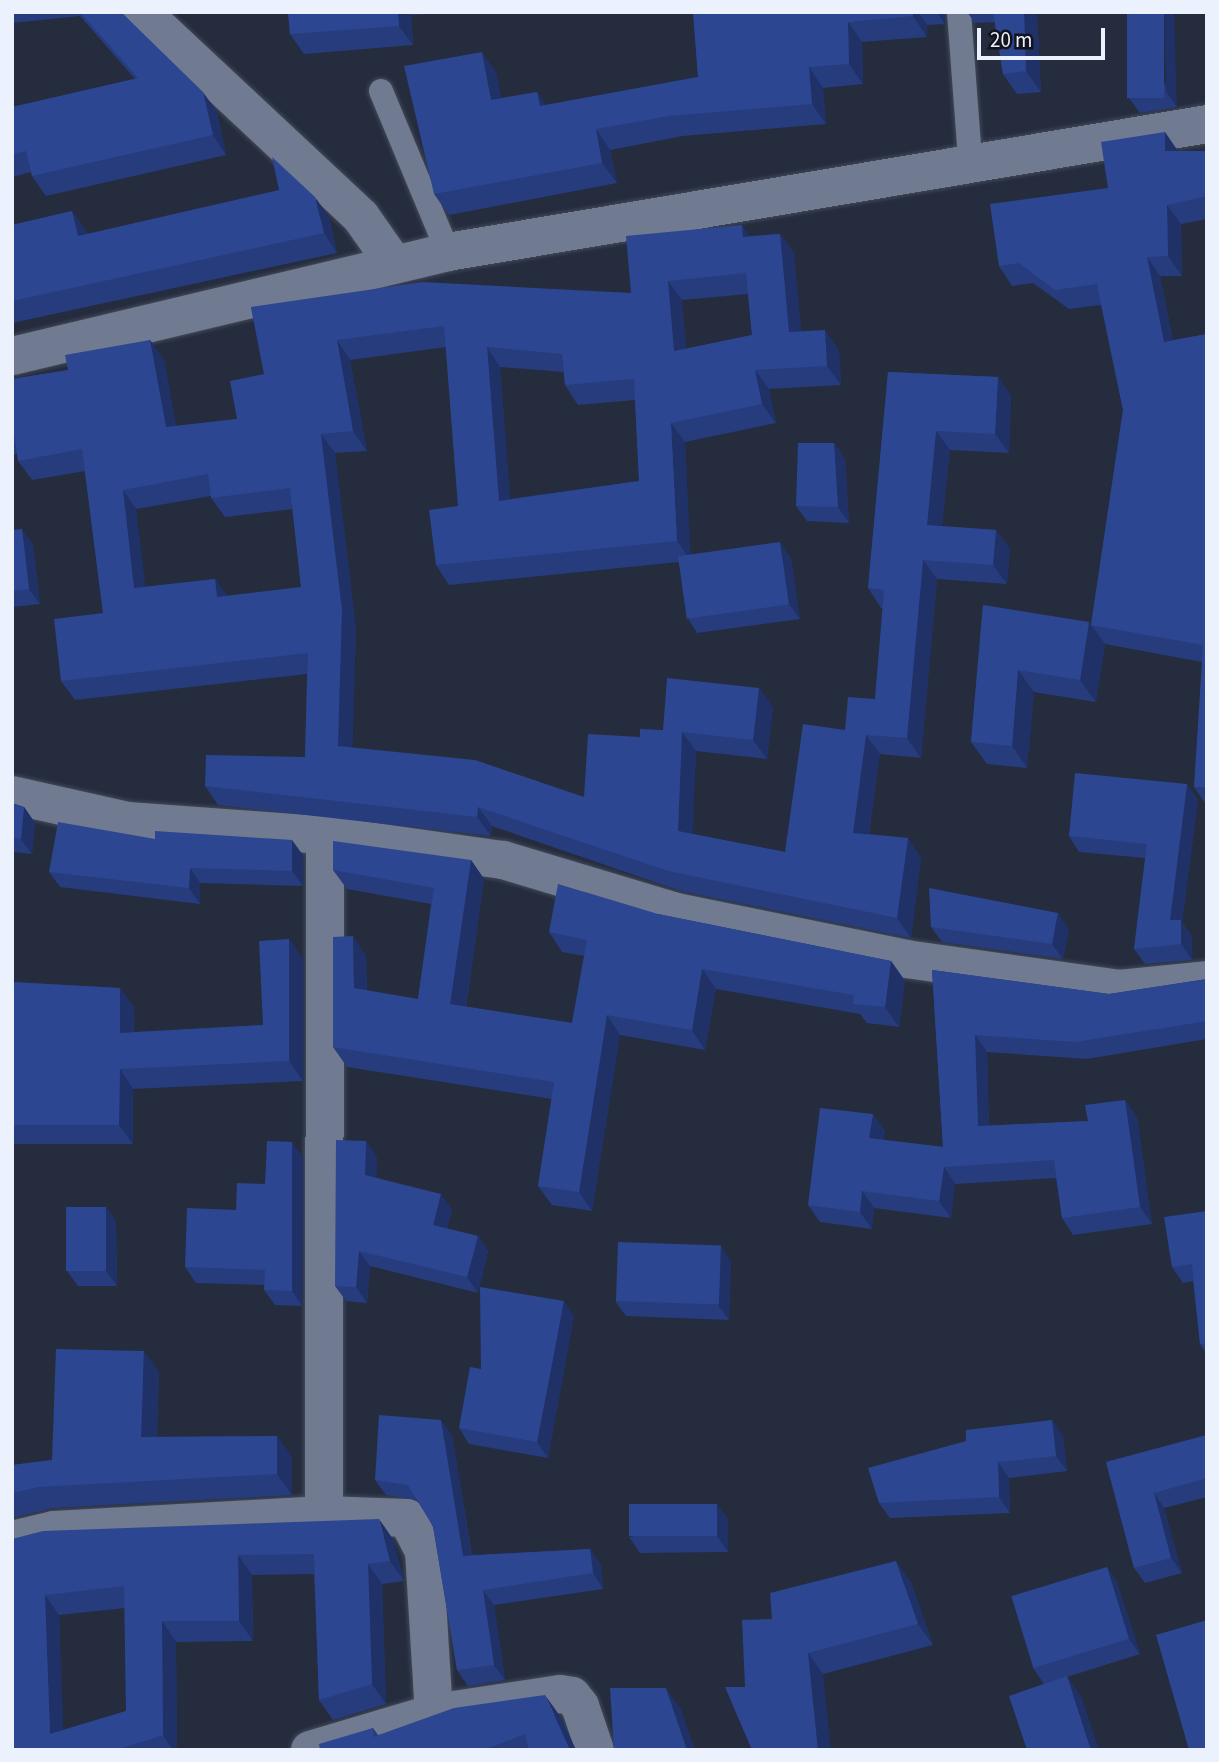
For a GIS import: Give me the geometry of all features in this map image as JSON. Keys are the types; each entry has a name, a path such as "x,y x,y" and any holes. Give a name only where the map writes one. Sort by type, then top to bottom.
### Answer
{"street":[{"path":"142,12 361,217 394,264"},
{"path":"12,356 448,251 970,159 1207,124"},
{"path":"12,795 128,821 325,835 503,860 676,912 906,959 1119,989 1207,981"},
{"path":"324,1516 325,835"},
{"path":"12,1540 54,1530 324,1516 407,1518 424,1551 434,1713"},
{"path":"310,1750 434,1713 572,1696 595,1750"}],"lane":[{"path":"959,12 970,159"},
{"path":"381,91 448,251"}],"building":[{"path":"80,12 121,12 203,92 213,135 32,176 26,151 12,154 12,107 138,78"},
{"path":"288,12 398,12 399,26 290,34"},
{"path":"693,12 913,12 913,16 848,22 849,64 809,67 812,104 669,116 596,129 602,163 434,194 404,66 482,52 491,100 537,92 540,106 698,77"},
{"path":"993,12 1024,12 1026,71 1003,74"},
{"path":"1127,12 1164,12 1164,98 1127,98"},
{"path":"1165,132 1165,151 1207,151 1207,196 1167,205 1168,256 1147,257 1164,342 1207,334 1207,788 1194,787 1203,645 1091,625 1123,410 1097,284 1055,290 1019,263 999,266 990,204 1108,188 1101,142"},
{"path":"272,157 315,197 324,233 12,301 12,225 72,211 78,236 279,190"},
{"path":"742,225 743,237 780,234 789,332 825,330 827,366 755,370 762,404 671,423 677,541 436,565 429,510 458,506 444,326 337,340 353,431 321,434 342,610 338,746 475,760 584,797 588,734 640,737 640,729 663,730 667,678 759,688 753,740 682,732 678,831 785,852 803,724 845,730 848,697 875,699 884,590 868,588 888,372 998,377 995,434 936,431 927,525 996,530 993,565 923,560 907,738 866,735 853,833 908,838 897,918 668,871 478,807 477,817 205,786 206,755 305,757 308,653 61,681 54,619 103,613 82,449 18,461 12,433 12,379 68,370 65,355 150,340 166,427 237,419 230,381 264,374 251,307 423,282 631,293 626,236","holes":["746,273 752,335 674,351 668,281","487,347 562,354 565,385 634,379 639,481 499,501","208,474 211,498 290,488 301,587 217,597 215,579 134,588 123,490"]},
{"path":"798,443 834,443 838,507 796,506"},
{"path":"22,529 29,589 12,591 12,530"},
{"path":"780,542 789,604 687,619 678,556"},
{"path":"983,605 1089,622 1080,680 1018,670 1012,746 971,742"},
{"path":"1075,773 1187,784 1170,920 1181,920 1181,944 1134,949 1147,844 1069,836"},
{"path":"12,803 24,807 21,839 12,838"},
{"path":"58,822 155,839 155,831 292,840 292,871 190,868 189,888 49,872"},
{"path":"333,841 471,860 450,1004 572,1023 587,940 549,932 558,884 658,914 891,961 885,1007 853,1004 854,995 702,969 692,1030 607,1015 579,1192 538,1186 554,1082 333,1047 333,937 353,936 354,988 418,999 434,888 333,870"},
{"path":"929,888 1058,913 1052,944 931,927"},
{"path":"289,939 289,1061 120,1069 119,1125 12,1125 12,982 120,988 120,1033 263,1025 259,941"},
{"path":"932,970 1109,994 1207,979 1207,1021 1075,1042 975,1035 978,1126 1088,1121 1085,1105 1125,1100 1140,1207 1062,1218 1054,1160 944,1167 939,1201 862,1191 860,1212 808,1205 820,1108 873,1114 869,1138 943,1147"},
{"path":"336,1140 366,1141 365,1175 441,1194 433,1225 478,1236 467,1277 359,1251 356,1287 335,1286"},
{"path":"267,1141 292,1142 292,1291 264,1290 265,1270 185,1267 187,1208 236,1210 237,1183 265,1184"},
{"path":"66,1207 106,1207 106,1271 66,1271"},
{"path":"1207,1211 1207,1343 1200,1344 1192,1264 1172,1267 1164,1217"},
{"path":"618,1242 721,1246 719,1305 616,1301"},
{"path":"480,1287 564,1301 537,1442 459,1428 470,1367 481,1369"},
{"path":"56,1349 144,1351 141,1437 277,1436 277,1474 38,1487 12,1493 12,1465 52,1460"},
{"path":"379,1415 441,1420 463,1556 590,1549 593,1573 483,1590 494,1665 457,1670 433,1526 408,1485 375,1480"},
{"path":"1052,1420 1056,1456 998,1462 999,1497 879,1503 868,1468 966,1441 966,1430"},
{"path":"1207,1435 1207,1478 1154,1493 1171,1558 1134,1568 1106,1462"},
{"path":"629,1504 717,1504 717,1536 629,1536"},
{"path":"379,1519 390,1561 368,1564 372,1684 319,1700 314,1554 238,1555 239,1621 162,1621 163,1735 116,1750 12,1750 12,1539 43,1531","holes":["124,1586 126,1711 50,1734 45,1595"]},
{"path":"896,1561 918,1624 808,1653 818,1750 752,1750 725,1687 745,1687 742,1620 772,1619 770,1593"},
{"path":"1107,1567 1129,1639 1033,1668 1011,1596"},
{"path":"1207,1620 1207,1750 1189,1750 1156,1635"},
{"path":"1067,1676 1091,1750 1027,1750 1009,1696"},
{"path":"610,1688 666,1688 687,1750 614,1750"},
{"path":"545,1695 570,1750 529,1750 525,1734 484,1750 320,1750 319,1744 373,1728 373,1737 454,1708"}]}
